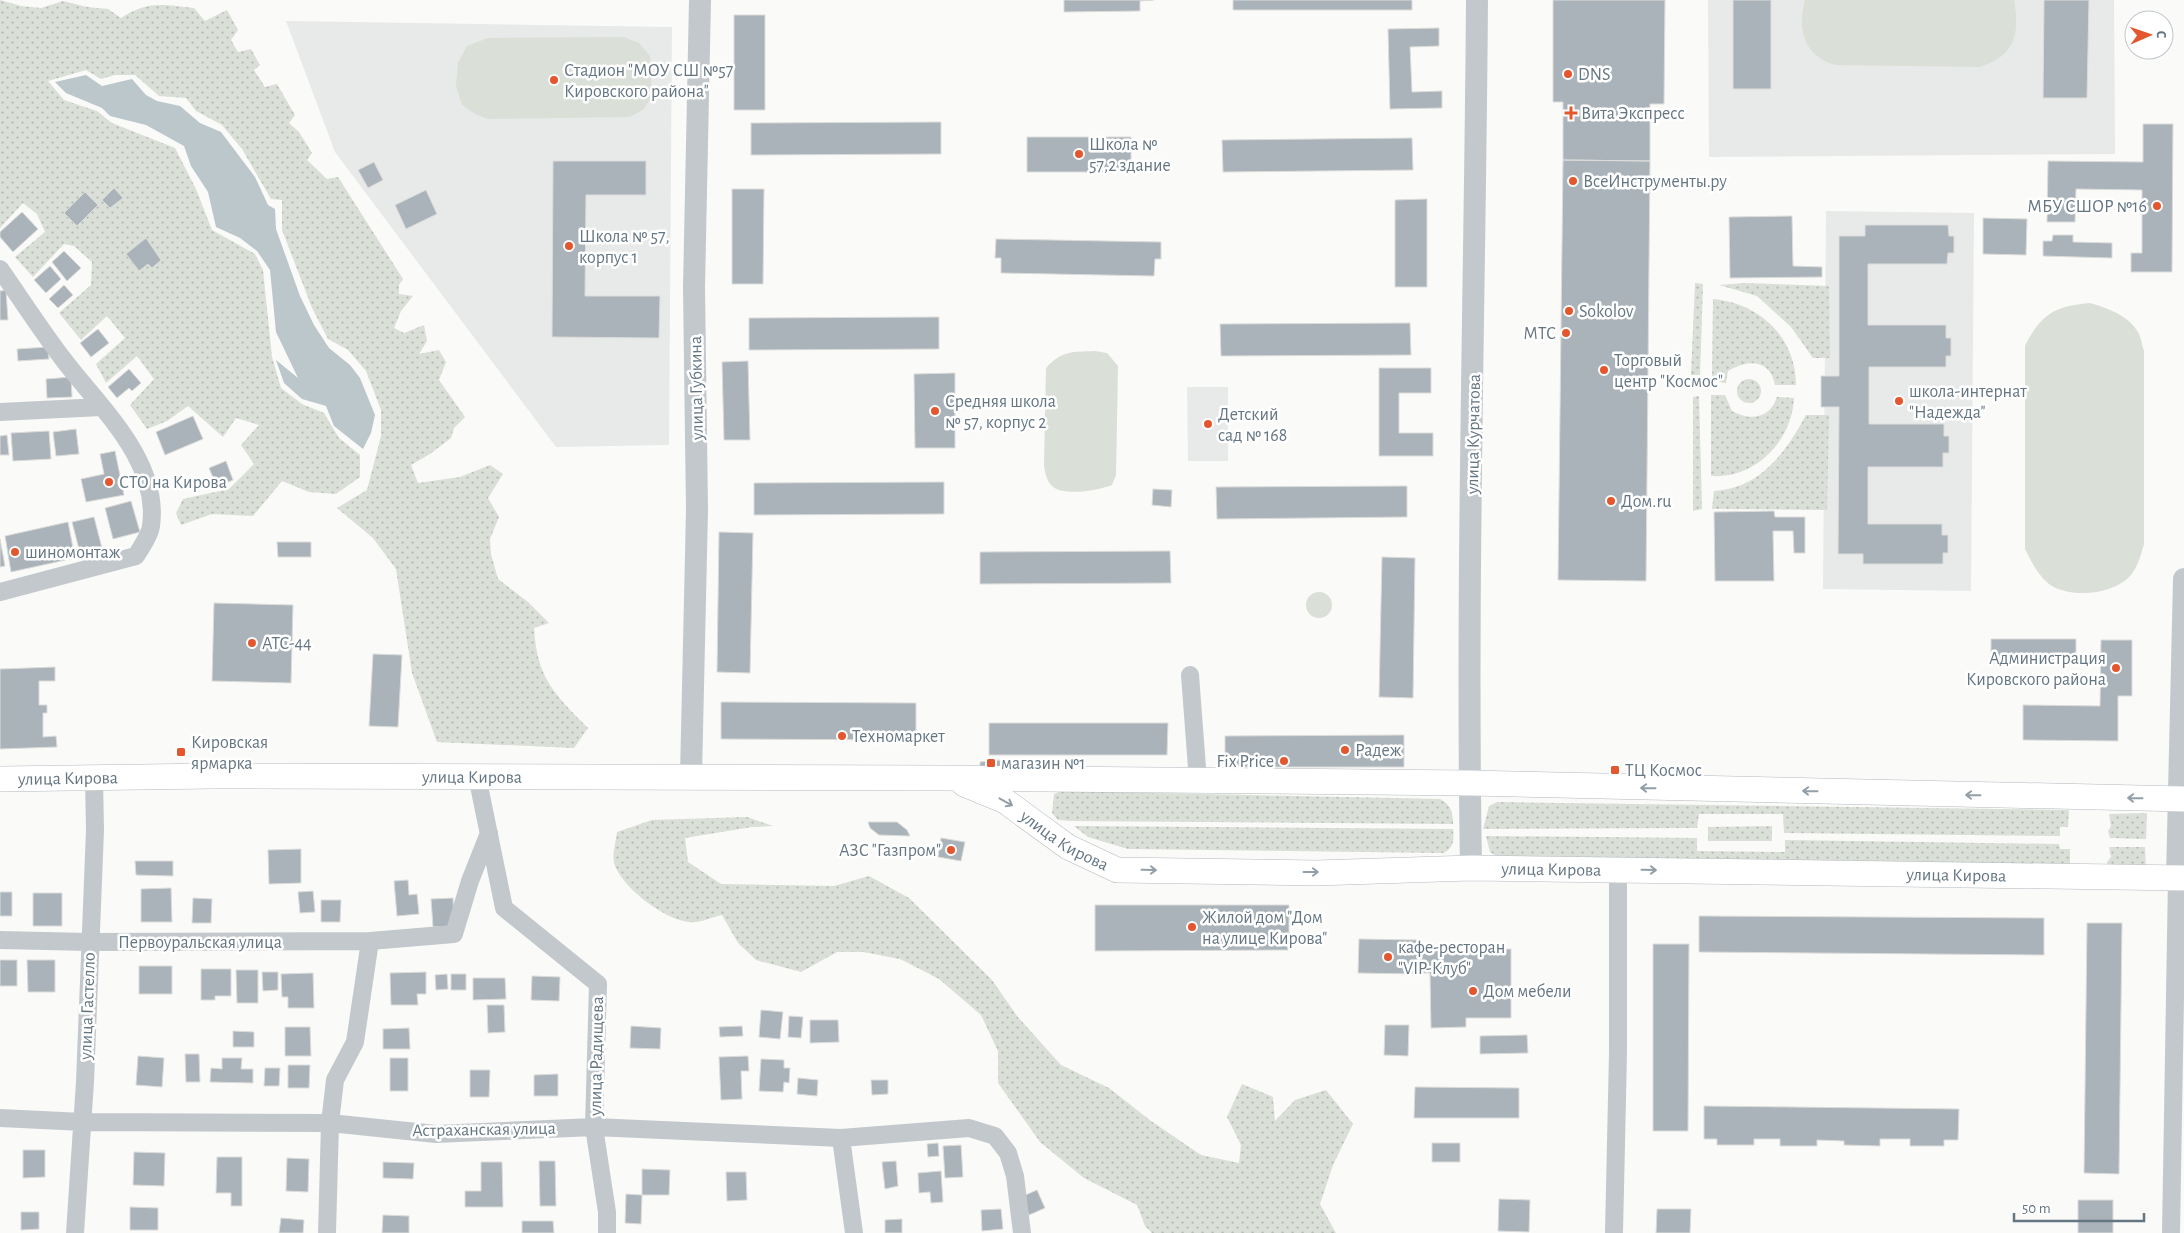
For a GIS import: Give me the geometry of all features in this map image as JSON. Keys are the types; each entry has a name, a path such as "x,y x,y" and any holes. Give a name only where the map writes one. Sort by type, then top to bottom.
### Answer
{"main road":[{"name":"улица Кирова","path":"0,779 212,776 945,778 1470,783 2182,799"},
{"name":"улица Кирова","path":"945,778 1005,801 1068,847 1116,870 1316,873 1471,868 1618,869 2181,878"}],"street":[{"name":"улица Губкина","path":"691,776 697,510 694,287 700,0"},
{"name":"улица Курчатова","path":"1471,868 1470,783 1477,0"},
{"path":"0,269 63,359 138,456 145,474 151,520 149,532 136,556 0,592"},
{"path":"0,412 101,407"},
{"path":"2172,1233 2181,878 2184,579"},
{"path":"1190,675 1198,781"},
{"name":"улица Радищева","path":"477,776 504,908 598,984 594,1127 607,1212 607,1233"},
{"name":"улица Гастелло","path":"75,1233 83,1122 95,830 94,778"},
{"name":"Первоуральская улица","path":"0,940 89,942 370,941 454,934 470,881 489,833"},
{"path":"1614,1233 1618,1053 1618,869"},
{"path":"327,1233 330,1123 335,1080 356,1042 370,941"},
{"name":"Астраханская улица","path":"0,1118 83,1122 330,1123 436,1134 594,1127 841,1138 969,1128 995,1136 1008,1153 1015,1176 1022,1233"},
{"path":"841,1138 854,1233"}],"shaded area":[{"path":"0,0 21,6 41,8 63,1 87,7 108,9 121,18 140,8 156,5 194,8 205,21 227,10 238,30 231,40 238,52 251,49 260,65 254,70 265,87 277,84 295,115 289,123 299,132 312,153 307,160 327,179 338,177 403,279 399,285 399,294 413,296 401,311 394,328 404,333 424,325 427,341 419,354 439,350 446,362 439,380 465,417 454,428 451,438 430,454 411,465 418,483 460,477 490,465 503,474 488,498 499,517 490,539 491,554 498,579 528,602 549,623 534,628 543,673 557,695 588,728 574,748 437,742 412,673 396,569 373,538 337,508 367,490 381,436 381,410 366,371 348,350 328,339 312,308 282,230 282,200 271,199 242,149 222,125 196,111 186,98 159,96 135,75 115,75 101,79 86,70 48,81 64,100 97,111 112,123 175,148 196,189 212,230 255,254 263,270 272,357 281,388 302,404 324,413 339,438 360,455 360,477 336,494 309,492 282,481 253,516 212,514 181,525 176,513 183,499 229,489 254,464 241,445 259,425 236,418 223,437 188,406 167,421 147,429 130,405 154,379 137,356 106,383 96,364 125,338 107,316 81,340 59,313 91,285 92,262 74,246 64,244 33,277 15,257 45,232 37,214 23,203 0,228"},
{"path":"1708,0 2114,0 2115,154 1709,157"},
{"path":"1805,0 2014,0 2016,12 2015,33 2008,50 1992,62 1980,67 1836,65 1825,61 1810,49 1803,31 1802,21"},
{"path":"286,21 672,27 669,445 556,447 335,152"},
{"name":"Стадион \"МОУ СШ №57 Кировского района\"","path":"624,37 639,43 650,56 652,96 644,109 630,117 488,119 475,114 462,105 456,86 458,63 467,46 488,38"},
{"path":"86,75 102,86 132,79 146,95 157,101 180,106 200,123 221,132 255,177 268,205 275,209 276,229 300,296 314,325 329,348 350,365 360,378 375,415 371,433 363,449 334,426 326,406 302,399 284,383 276,360 298,378 276,332 270,270 257,251 240,238 216,227 208,192 191,166 184,146 146,125 110,116 102,108 66,93 55,82"},
{"name":"школа-интернат \"Надежда\"","path":"1826,211 1974,213 1971,591 1823,589"},
{"path":"1695,283 1703,284 1700,375 1691,375"},
{"path":"1745,283 1829,286 1830,358 1813,358 1791,327 1757,296 1719,285"},
{"path":"1713,299 1745,307 1759,315 1772,326 1790,352 1796,385 1775,385 1768,370 1763,366 1750,363 1728,371 1726,383 1712,380"},
{"path":"2090,303 2110,310 2129,321 2139,334 2144,351 2144,544 2136,568 2123,582 2103,591 2079,593 2058,589 2049,584 2038,572 2025,549 2025,346 2037,326 2050,314 2067,306"},
{"path":"1095,351 1107,353 1118,366 1116,475 1112,485 1106,487 1082,492 1064,491 1050,484 1044,468 1046,368 1057,358 1068,353"},
{"path":"1749,379 1757,383 1761,391 1757,399 1749,403 1741,399 1737,391 1741,383"},
{"name":"Детский сад № 168","path":"1187,387 1228,387 1228,461 1188,461"},
{"path":"1711,395 1725,395 1732,411 1752,417 1759,416 1770,410 1777,397 1794,398 1792,414 1778,442 1756,464 1742,471 1727,475 1711,476"},
{"path":"1699,396 1702,509 1693,511 1693,397"},
{"path":"1806,415 1829,415 1827,510 1712,509 1714,491 1730,489 1758,476 1780,455"},
{"path":"1319,592 1328,596 1332,605 1328,614 1319,618 1310,614 1306,605 1310,596"},
{"path":"1061,791 1440,799 1451,809 1453,824 1058,820 1052,813 1054,794"},
{"path":"1497,802 2069,810 2068,827 2060,827 2060,836 1784,833 1783,814 1699,814 1697,828 1483,829 1489,806"},
{"path":"2147,813 2146,839 2110,838 2108,831 2111,826 2109,814"},
{"path":"747,817 773,826 752,827 685,838 688,862 721,884 834,886 869,876 909,898 992,980 1017,1016 1061,1065 1109,1088 1151,1121 1201,1155 1239,1163 1241,1145 1227,1117 1242,1084 1273,1097 1275,1121 1295,1100 1326,1090 1353,1124 1333,1165 1320,1204 1336,1233 1152,1233 1145,1226 1137,1205 1084,1178 1040,1142 998,1083 998,1051 981,1015 939,979 900,959 863,952 837,952 801,972 756,960 738,943 722,915 701,921 688,922 667,915 634,891 625,882 614,863 617,832 652,820"},
{"path":"1074,826 1453,829 1453,837 1451,846 1443,853 1128,849 1088,837"},
{"path":"1772,826 1772,841 1708,841 1708,827"},
{"path":"1486,836 1697,838 1697,851 1785,852 1785,840 2059,844 2060,849 2070,849 2070,870 1498,857 1490,852"},
{"path":"2109,847 2145,847 2146,871 2107,871 2107,862 2111,857"}],"building":[{"path":"1064,0 1154,0 1140,1 1140,11 1064,12"},
{"path":"1233,0 1412,0 1412,10 1233,10"},
{"path":"1553,0 1665,0 1664,104 1650,104 1650,161 1563,160 1563,102 1553,102"},
{"path":"1733,0 1771,0 1771,89 1733,89"},
{"path":"2044,0 2089,0 2087,98 2043,98"},
{"path":"734,15 765,15 765,110 734,110"},
{"path":"1439,28 1439,46 1410,47 1412,92 1442,91 1442,108 1390,109 1388,29"},
{"path":"941,122 941,154 751,155 751,123"},
{"name":"МБУ СШОР №16","path":"2143,124 2173,124 2172,272 2131,272 2131,253 2142,253 2142,190 2076,189 2075,222 2047,222 2048,161 2143,162"},
{"name":"Школа № 57,2 здание","path":"1027,137 1131,137 1131,172 1027,172"},
{"path":"1412,138 1413,170 1223,172 1222,140"},
{"name":"Торговый центр \"Космос\"","path":"1563,160 1650,161 1646,581 1558,580"},
{"name":"Школа № 57, корпус 1","path":"553,161 646,161 646,195 586,195 585,296 660,296 659,338 552,337"},
{"path":"374,162 383,180 368,188 358,170"},
{"path":"114,188 123,198 110,208 102,200"},
{"path":"732,189 764,189 763,284 732,284"},
{"path":"426,190 437,214 406,229 395,205"},
{"path":"85,192 98,205 77,226 64,213"},
{"path":"1427,199 1427,287 1395,287 1395,200"},
{"path":"22,212 38,229 13,252 0,237 0,232"},
{"path":"1792,216 1793,266 1822,267 1822,277 1730,278 1729,217"},
{"path":"1983,218 2027,219 2026,255 1983,254"},
{"path":"1865,225 1948,225 1949,236 1954,236 1954,253 1948,253 1947,264 1868,264 1868,325 1946,325 1946,338 1951,338 1951,356 1946,356 1946,367 1869,367 1869,424 1944,424 1944,436 1949,436 1949,453 1943,453 1943,467 1868,467 1868,524 1942,524 1942,535 1948,535 1948,553 1943,553 1943,564 1863,564 1863,554 1838,554 1839,407 1821,407 1821,376 1839,376 1839,236 1865,236"},
{"path":"2053,235 2073,235 2073,242 2112,243 2112,258 2043,256 2043,241 2052,241"},
{"path":"146,238 161,260 152,268 148,264 139,271 126,254"},
{"path":"996,239 1161,242 1161,259 1155,259 1154,276 1001,273 1001,258 995,258"},
{"path":"64,251 81,268 67,281 52,262"},
{"path":"50,266 61,279 46,293 34,280"},
{"path":"64,285 73,295 58,308 49,299"},
{"path":"6,290 8,320 0,320 0,291"},
{"path":"939,317 939,349 749,350 749,318"},
{"path":"1410,323 1411,355 1221,356 1220,324"},
{"path":"98,329 109,343 91,357 80,343"},
{"path":"48,347 49,359 18,361 17,349"},
{"path":"748,361 750,440 724,440 722,362"},
{"path":"1379,368 1431,368 1431,393 1399,393 1399,433 1433,433 1433,456 1379,456"},
{"path":"129,369 141,383 132,391 129,388 117,398 108,387"},
{"name":"Средняя школа № 57, корпус 2","path":"955,373 955,448 915,448 914,374"},
{"path":"71,377 72,397 47,398 46,379"},
{"path":"193,416 203,439 165,455 156,432"},
{"path":"76,429 79,454 56,456 53,432"},
{"path":"49,431 51,459 13,461 11,433"},
{"path":"7,435 9,455 0,455 0,436"},
{"path":"115,451 124,495 86,502 81,479 104,474 100,454"},
{"path":"226,461 233,480 217,487 209,468"},
{"path":"944,482 944,514 754,515 754,483"},
{"path":"1407,486 1407,517 1217,519 1216,487"},
{"path":"1153,489 1172,490 1171,507 1152,505"},
{"path":"131,501 140,532 113,539 105,508"},
{"path":"1774,511 1775,517 1805,517 1805,553 1794,553 1793,531 1773,531 1774,581 1715,581 1714,512"},
{"path":"94,517 102,548 80,553 72,522"},
{"path":"68,522 75,558 11,572 5,536"},
{"path":"719,532 753,533 750,673 717,672"},
{"path":"0,539 5,566 0,567"},
{"path":"277,542 311,542 311,557 278,557"},
{"path":"1170,551 1171,583 980,584 980,552"},
{"path":"1382,557 1415,558 1413,698 1379,697"},
{"name":"АТС-44","path":"214,603 293,605 291,683 212,681"},
{"path":"1991,639 2076,639 2076,663 1991,663"},
{"name":"Администрация Кировского района","path":"2101,640 2132,640 2132,696 2118,696 2118,741 2023,740 2023,705 2100,706"},
{"path":"373,654 402,655 398,727 369,726"},
{"path":"55,667 55,681 39,681 39,705 47,705 47,713 43,713 43,737 56,736 57,747 0,749 0,669"},
{"path":"721,702 916,703 916,740 721,739"},
{"path":"989,723 1168,723 1167,755 989,755"},
{"path":"1404,735 1404,767 1225,767 1225,736"},
{"path":"1000,760 1001,770 980,771 980,762"},
{"path":"868,822 897,822 907,830 910,836 879,835 870,828"},
{"name":"АЗС \"Газпром\"","path":"941,838 965,842 961,861 938,857"},
{"path":"301,849 301,883 269,884 268,850"},
{"path":"135,861 173,861 173,876 136,875"},
{"path":"408,880 409,895 417,894 419,914 397,916 394,881"},
{"path":"171,888 172,922 141,922 141,889"},
{"path":"313,891 315,912 300,913 298,892"},
{"path":"0,892 12,892 12,916 0,916"},
{"path":"33,893 62,893 62,926 33,926"},
{"path":"193,898 212,899 211,923 192,923"},
{"path":"453,898 454,926 433,927 431,899"},
{"path":"321,900 341,900 340,922 321,922"},
{"name":"Жилой дом \"Дом на улице Кирова\"","path":"1095,905 1289,905 1289,950 1095,951"},
{"path":"1699,916 2044,918 2044,955 1699,952"},
{"path":"2087,923 2122,923 2119,1174 2084,1173"},
{"name":"кафе-ресторан \"VIP-Клуб\"","path":"1359,939 1418,940 1417,974 1358,973"},
{"path":"1653,944 1689,944 1688,1131 1653,1131"},
{"path":"1511,949 1511,1018 1466,1018 1466,1027 1431,1028 1430,973 1419,973 1419,950"},
{"path":"0,960 17,960 17,986 0,986"},
{"path":"27,960 55,960 55,992 28,992"},
{"path":"139,966 172,966 172,994 139,994"},
{"path":"201,969 231,969 231,996 215,996 215,1000 201,1000"},
{"path":"236,970 258,970 258,1003 237,1003"},
{"path":"262,972 278,972 278,990 263,991"},
{"path":"426,972 426,994 417,994 418,1005 391,1005 390,973"},
{"path":"313,973 314,1008 288,1008 288,997 282,997 281,974"},
{"path":"447,974 448,989 436,990 435,975"},
{"path":"451,974 466,974 466,990 451,990"},
{"path":"532,976 560,977 559,1001 531,1000"},
{"path":"473,978 505,978 506,999 473,1000"},
{"path":"487,1005 504,1005 505,1032 488,1033"},
{"path":"761,1010 783,1012 780,1039 759,1037"},
{"path":"789,1016 803,1017 801,1038 788,1037"},
{"path":"810,1020 838,1020 839,1042 810,1043"},
{"path":"1385,1025 1409,1025 1408,1056 1384,1055"},
{"path":"631,1026 661,1028 660,1049 630,1048"},
{"path":"742,1026 743,1036 720,1037 719,1027"},
{"path":"285,1027 310,1027 311,1056 285,1056"},
{"path":"409,1028 410,1049 383,1049 383,1029"},
{"path":"233,1031 254,1032 254,1047 233,1047"},
{"path":"1527,1035 1528,1053 1480,1054 1480,1036"},
{"path":"185,1054 199,1054 200,1082 186,1082"},
{"path":"138,1056 164,1058 162,1087 136,1085"},
{"path":"748,1056 749,1071 741,1071 742,1099 721,1100 719,1057"},
{"path":"222,1058 242,1058 241,1069 253,1069 253,1083 210,1082 211,1068 222,1069"},
{"path":"390,1058 408,1058 408,1091 390,1091"},
{"path":"761,1059 784,1060 784,1068 790,1068 789,1083 784,1082 783,1092 759,1091"},
{"path":"288,1065 310,1065 309,1088 288,1088"},
{"path":"265,1068 280,1068 279,1086 264,1086"},
{"path":"470,1070 490,1070 489,1097 470,1097"},
{"path":"558,1074 558,1096 534,1096 534,1075"},
{"path":"798,1078 818,1080 817,1096 797,1094"},
{"path":"871,1080 888,1080 888,1094 872,1095"},
{"path":"1415,1087 1519,1088 1519,1118 1414,1118"},
{"path":"1704,1106 1959,1109 1958,1140 1944,1140 1944,1146 1910,1146 1910,1139 1880,1139 1880,1146 1844,1145 1844,1141 1817,1140 1817,1146 1780,1146 1780,1139 1754,1139 1754,1145 1717,1145 1717,1139 1704,1139"},
{"path":"938,1143 939,1156 928,1157 927,1144"},
{"path":"1432,1143 1460,1143 1460,1162 1432,1162"},
{"path":"961,1145 963,1177 945,1178 943,1146"},
{"path":"23,1150 45,1150 45,1177 23,1178"},
{"path":"134,1152 165,1153 164,1186 133,1185"},
{"path":"217,1157 242,1157 242,1206 231,1206 231,1193 216,1193"},
{"path":"287,1158 309,1159 308,1192 286,1191"},
{"path":"539,1161 555,1161 556,1206 540,1206"},
{"path":"896,1161 898,1186 885,1189 882,1162"},
{"path":"383,1162 414,1163 413,1179 383,1178"},
{"path":"481,1162 502,1162 503,1207 465,1207 465,1191 481,1191"},
{"path":"642,1169 670,1170 669,1195 642,1195"},
{"path":"941,1171 943,1202 931,1203 930,1192 919,1193 918,1173"},
{"path":"726,1172 746,1172 747,1200 727,1201"},
{"path":"1037,1190 1045,1208 1029,1215 1021,1197"},
{"path":"626,1194 642,1195 641,1224 625,1223"},
{"path":"1499,1199 1530,1200 1529,1232 1498,1231"},
{"path":"2078,1200 2113,1200 2113,1233 2078,1233"},
{"path":"130,1207 158,1208 158,1230 130,1230"},
{"path":"1001,1209 1003,1229 982,1231 981,1210"},
{"path":"1657,1209 1691,1209 1690,1233 1656,1233"},
{"path":"21,1212 39,1212 39,1229 21,1230"},
{"path":"383,1215 409,1216 409,1233 382,1233"},
{"path":"281,1218 304,1220 303,1233 279,1233"},
{"path":"902,1219 902,1233 885,1233 885,1220"},
{"path":"522,1221 553,1221 554,1233 522,1233"}],"place":[{"name":"DNS","path":"1568,74"},
{"name":"Стадион \"МОУ СШ №57 Кировского района\"","path":"554,80"},
{"name":"Вита Экспресс","path":"1571,113"},
{"name":"Школа № 57,2 здание","path":"1079,154"},
{"name":"ВсеИнструменты.ру","path":"1573,181"},
{"name":"МБУ СШОР №16","path":"2157,206"},
{"name":"Школа № 57, корпус 1","path":"569,246"},
{"name":"Sokolov","path":"1569,311"},
{"name":"МТС","path":"1566,333"},
{"name":"Торговый центр \"Космос\"","path":"1604,370"},
{"name":"школа-интернат \"Надежда\"","path":"1899,401"},
{"name":"Средняя школа № 57, корпус 2","path":"935,411"},
{"name":"Детский сад № 168","path":"1208,424"},
{"name":"СТО на Кирова","path":"109,482"},
{"name":"Дом.ru","path":"1611,501"},
{"name":"шиномонтаж","path":"15,552"},
{"name":"АТС-44","path":"252,643"},
{"name":"Администрация Кировского района","path":"2116,668"},
{"name":"Техномаркет","path":"842,736"},
{"name":"Радеж","path":"1345,750"},
{"name":"Кировская ярмарка","path":"181,752"},
{"name":"Fix Price","path":"1284,761"},
{"name":"магазин №1","path":"991,763"},
{"name":"ТЦ Космос","path":"1615,770"},
{"name":"АЗС \"Газпром\"","path":"951,850"},
{"name":"Жилой дом \"Дом на улице Кирова\"","path":"1192,927"},
{"name":"кафе-ресторан \"VIP-Клуб\"","path":"1388,957"},
{"name":"Дом мебели","path":"1473,991"}]}
